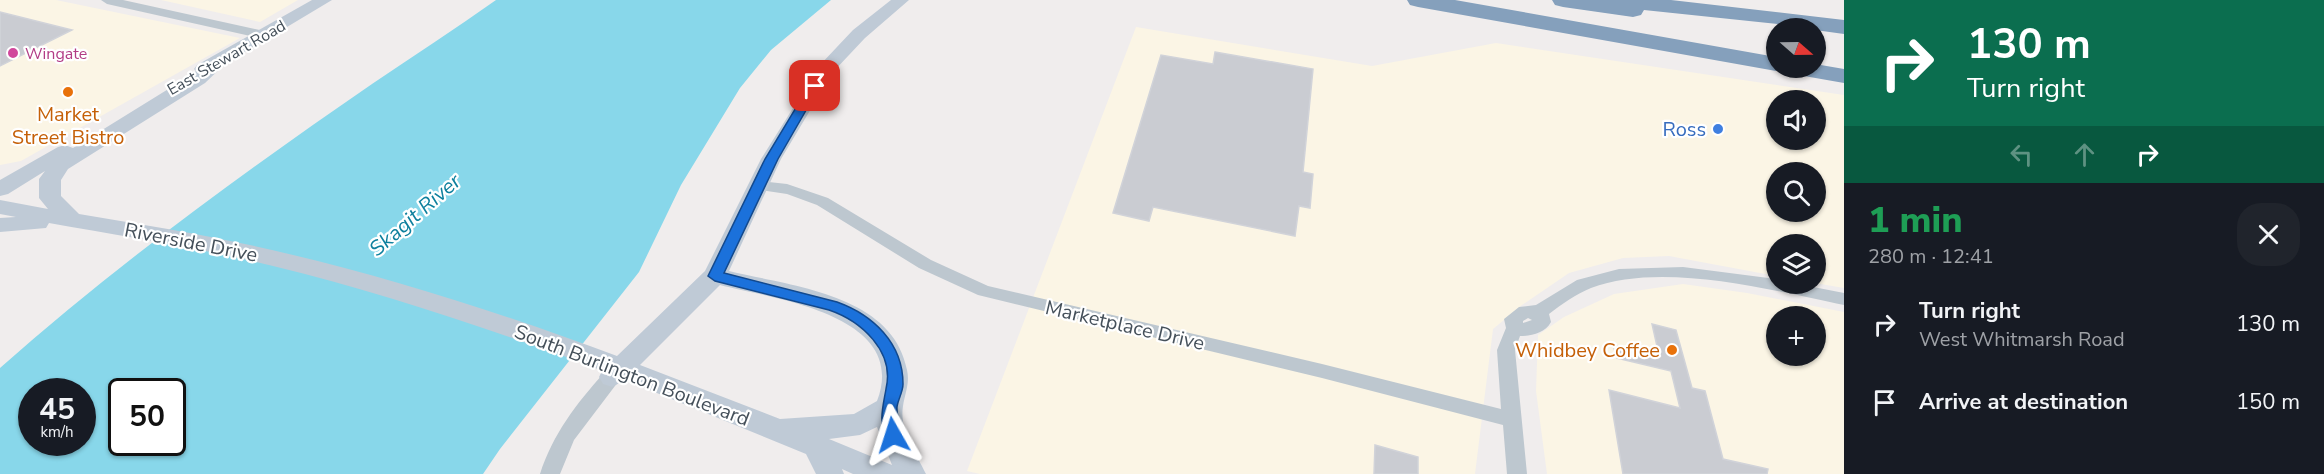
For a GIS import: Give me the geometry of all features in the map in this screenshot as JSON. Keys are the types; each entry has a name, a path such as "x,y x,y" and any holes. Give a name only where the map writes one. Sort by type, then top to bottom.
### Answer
{"highway":[{"path":"1418,0 1766,62"},
{"path":"1477,0 1766,43"},
{"path":"1563,0 1766,29"},
{"path":"1614,0 1844,27"},
{"path":"1826,37 1844,39"},
{"path":"1826,53 1844,55"},
{"path":"1826,73 1844,76"}],"main road":[{"name":"East Stewart Road","path":"0,189 324,0"},
{"path":"611,378 715,276 777,149 826,69 859,34 901,0"},
{"path":"73,221 50,198 50,179 61,165 198,79 213,65"},
{"name":"Riverside Drive","path":"0,207 246,252 379,287"},
{"path":"0,225 73,221"},
{"path":"715,276 832,305 865,322 881,338 895,372 895,388 889,407 894,441 902,460 912,474"},
{"name":"South Burlington Boulevard","path":"379,287 449,307 658,383 882,474"},
{"path":"773,429 835,428 860,424 889,407"},
{"path":"816,446 830,474"}],"street":[{"path":"107,0 264,35"},
{"name":"Marketplace Drive","path":"759,186 791,190 813,196 928,267 956,282 984,291 1322,371 1511,419"},
{"path":"1517,474 1506,350 1509,338 1515,329 1531,330 1537,326 1542,322 1539,312 1554,300 1588,282 1616,275 1669,272 1710,275 1844,299"},
{"path":"550,474 553,461 576,416 611,378"}],"shaded area":[{"path":"0,0 56,0 240,38 21,161 0,165"},
{"path":"161,0 298,0 260,22"},
{"path":"1136,27 1372,66 1496,43 1811,90 1766,90 1766,150 1826,150 1826,92 1844,95 1844,288 1826,285 1826,234 1766,234 1766,274 1669,256 1623,258 1569,273 1522,305 1493,329 1475,474 980,474 967,471"},
{"path":"1683,284 1747,293 1813,306 1766,306 1766,366 1826,366 1826,308 1844,312 1844,474 1547,474 1536,391 1538,335 1564,317 1614,294"}],"water":[{"name":"Skagit River","path":"496,0 831,0 771,50 740,88 681,185 639,272 500,449 483,474 0,474 0,368 89,293 182,220 372,84"}],"building":[{"name":"Wingate","path":"0,12 72,30 0,66"},
{"path":"1215,52 1313,69 1303,172 1313,174 1310,208 1299,206 1295,236 1153,207 1149,221 1113,213 1161,55 1213,64"},
{"path":"1652,324 1676,330 1692,388 1705,391 1723,459 1768,469 1767,474 1623,474 1609,390 1680,408 1671,371 1617,358 1613,345 1659,355"},
{"path":"1375,445 1418,457 1418,474 1374,474"}],"place":[{"name":"Wingate","path":"13,53"},
{"name":"Market Street Bistro","path":"68,92"},
{"name":"Ross","path":"1718,129"},
{"name":"Whidbey Coffee","path":"1672,350"}],"route":[{"path":"815,86 771,159 715,276 832,305 865,322 881,338 895,372 895,388 889,407 893,435"}]}
